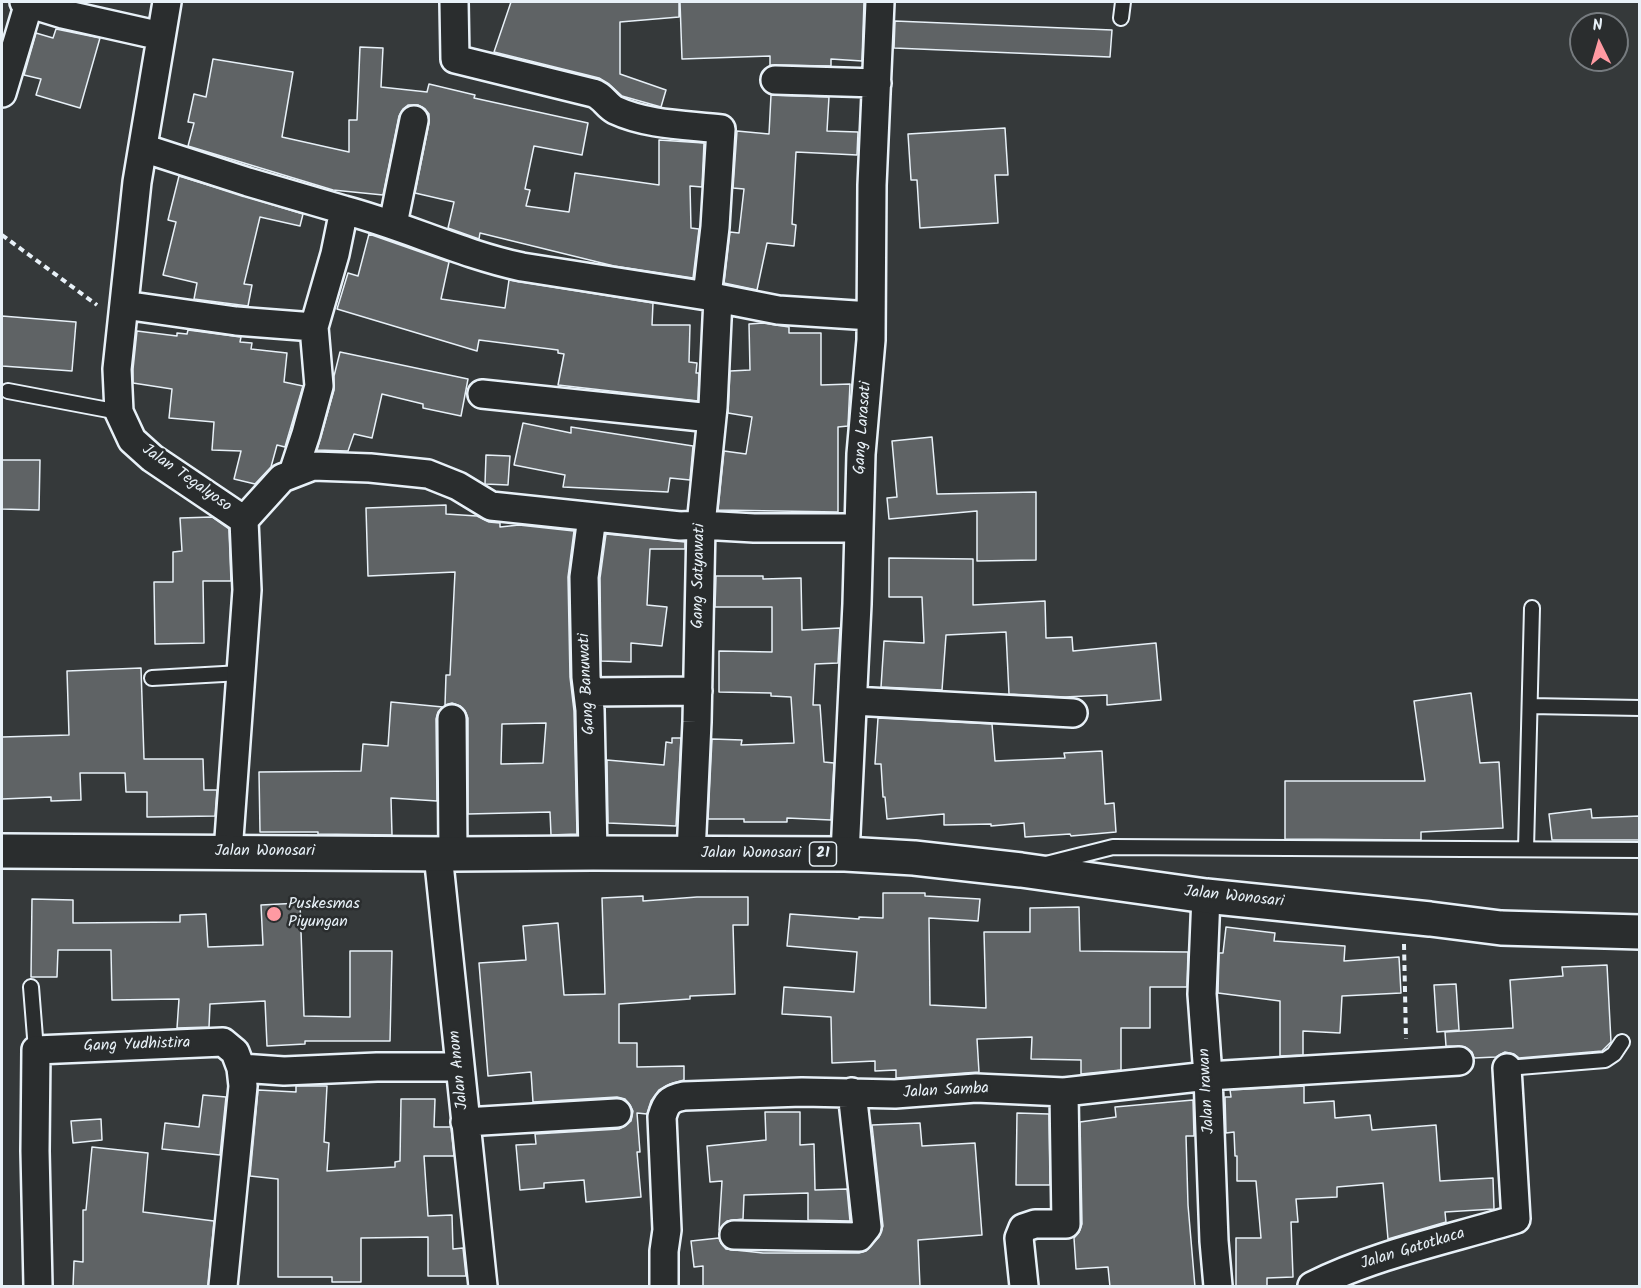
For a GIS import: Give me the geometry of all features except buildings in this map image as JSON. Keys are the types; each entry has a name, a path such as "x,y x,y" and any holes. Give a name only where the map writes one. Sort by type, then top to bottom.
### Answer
{"highway":[{"name":"Jalan Wonosari","path":"2,851 845,854 914,858 1021,870 1206,896 1501,928 1640,932"}],"street":[{"path":"2,93 27,2 63,14 161,36"},
{"name":"Jalan Tegalyoso","path":"167,2 137,182 117,369 119,412 132,440 152,458 244,520 247,590 228,852"},
{"name":"Gang Satyawati","path":"454,2 455,59 593,93 614,109 657,122 721,129 715,227 711,418 701,525 698,691 691,854"},
{"name":"Gang Larasati","path":"845,854 853,701 861,454 871,340 872,185 880,2"},
{"path":"774,80 877,83"},
{"path":"393,225 414,120"},
{"path":"143,148 393,225 494,261 778,310 870,316"},
{"path":"293,473 319,386 314,327 335,255 344,210"},
{"path":"123,314 314,327"},
{"path":"482,394 711,418"},
{"path":"244,520 282,478 313,466 370,468 428,474 458,486 491,506 680,526 859,528"},
{"name":"Gang Banuwati","path":"592,517 584,577 590,710 592,853"},
{"path":"588,692 698,691"},
{"path":"853,701 1073,713"},
{"name":"Jalan Anom","path":"452,719 446,854 459,1067 483,1287"},
{"name":"Jalan Irawan","path":"1206,896 1202,993 1218,1287"},
{"name":"Gang Yudhistira","path":"36,1050 223,1042 235,1052 241,1068"},
{"path":"36,1050 35,1151 38,1287"},
{"name":"Jalan Samba","path":"664,1287 664,1251 667,1230 662,1117 667,1102 672,1099 684,1096 852,1092 895,1094 976,1088 1064,1092 1208,1076 1459,1061"},
{"path":"223,1287 243,1086 241,1068 284,1071 377,1067 459,1067"},
{"name":"Jalan Gatotkaca","path":"1312,1287 1330,1277 1387,1257 1516,1219 1507,1068"},
{"path":"734,1235 859,1237 863,1233 867,1227 852,1092"},
{"path":"1024,1287 1019,1238 1023,1228 1035,1224 1066,1224 1064,1092"},
{"path":"465,1122 617,1113"}],"lane":[{"path":"1121,18 1123,2"},
{"path":"8,391 119,412"},
{"path":"1526,849 1532,608"},
{"path":"152,678 241,673"},
{"path":"1530,706 1640,708"},
{"path":"1021,870 1113,847 1640,850"},
{"path":"31,987 36,1050"},
{"path":"1507,1068 1605,1060 1614,1054 1622,1042"}],"path":[{"path":"2,235 123,314"},
{"path":"1403,916 1407,1063"}],"place":[{"name":"Puskesmas Piyungan","path":"274,914"}]}
